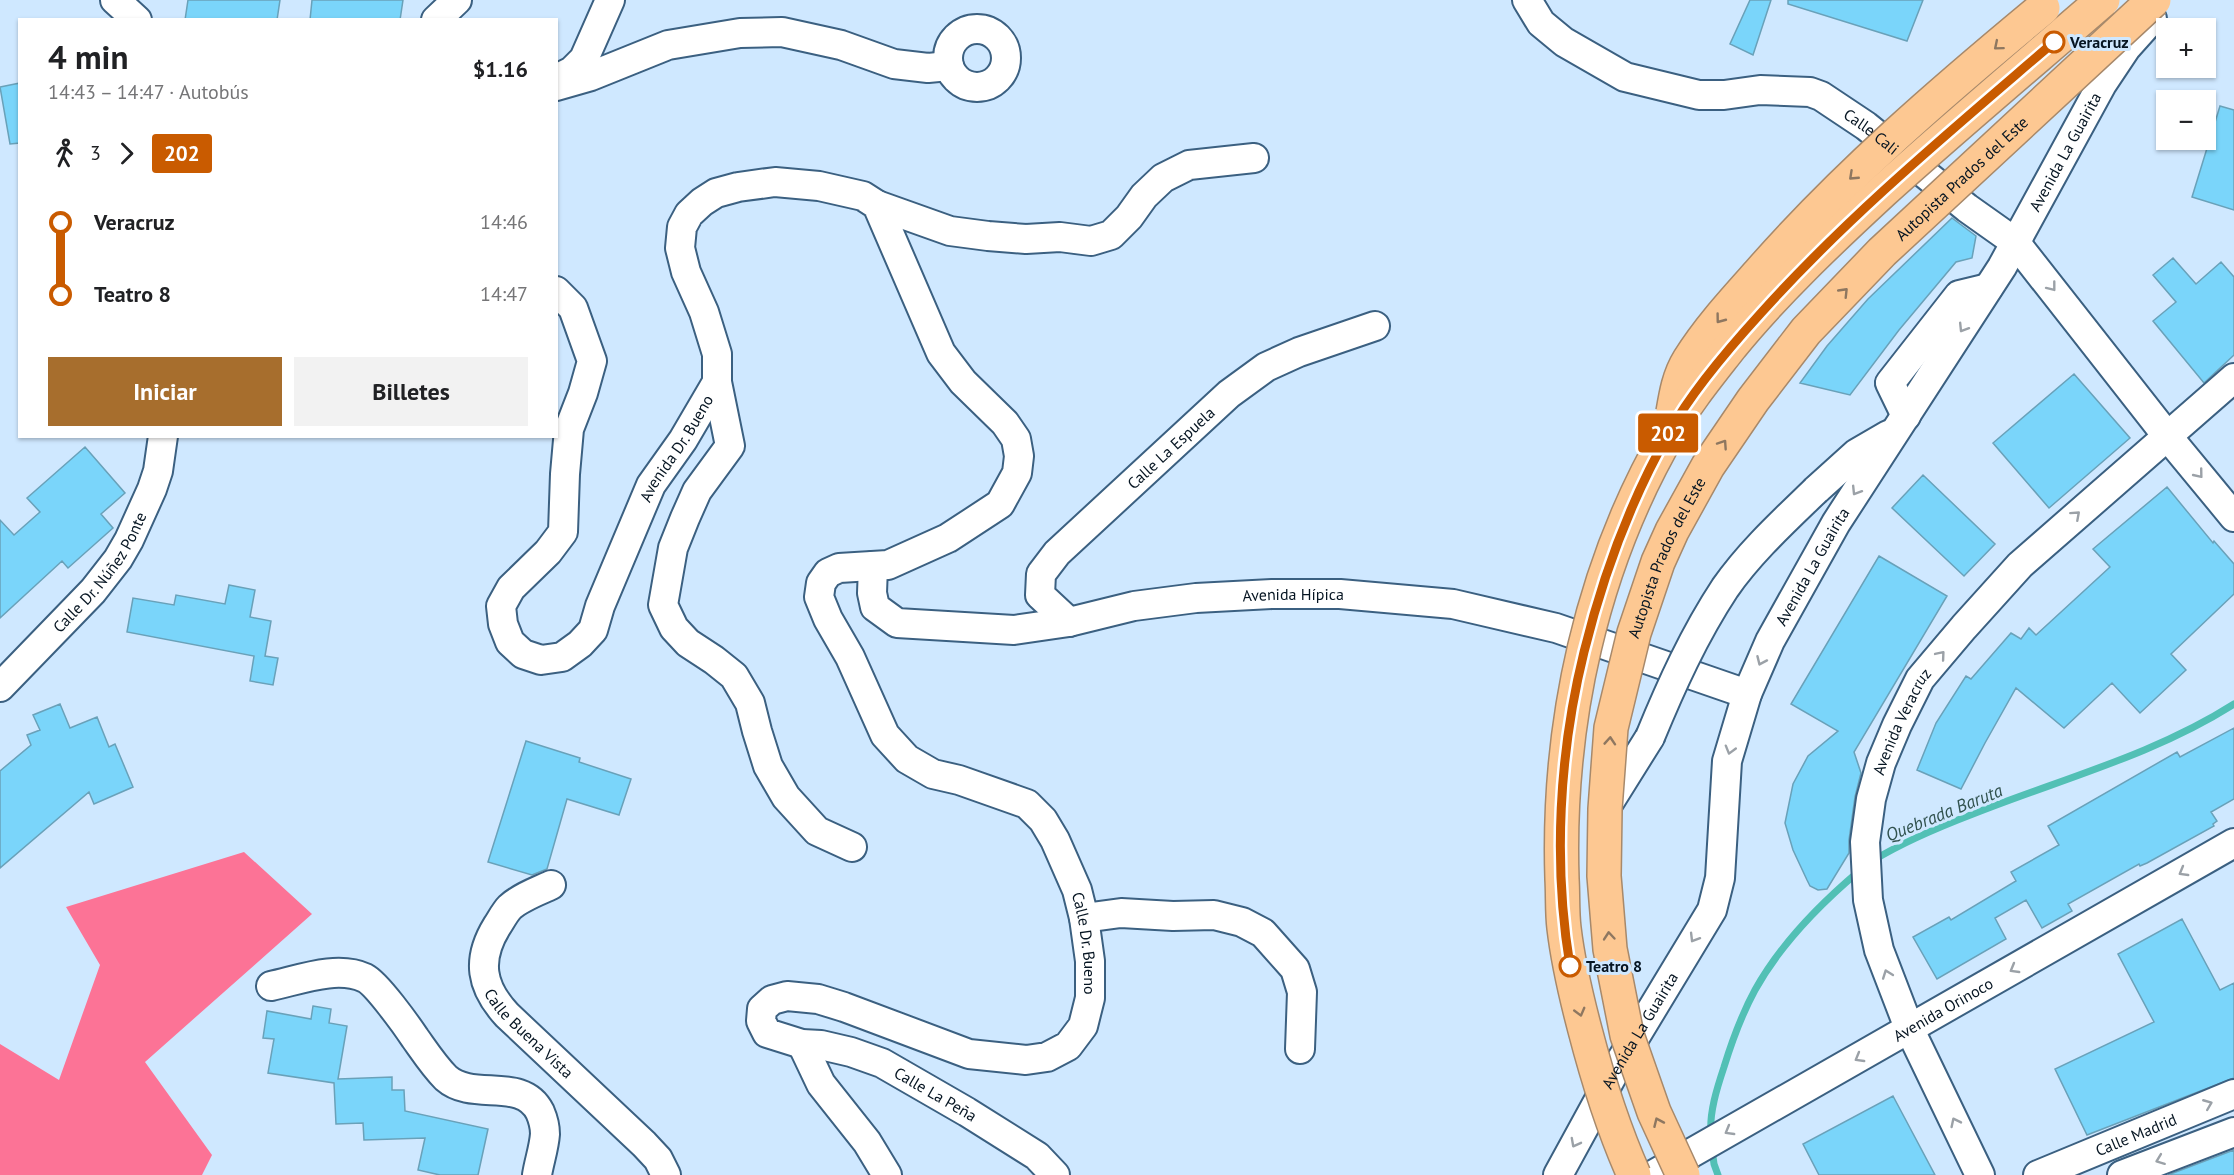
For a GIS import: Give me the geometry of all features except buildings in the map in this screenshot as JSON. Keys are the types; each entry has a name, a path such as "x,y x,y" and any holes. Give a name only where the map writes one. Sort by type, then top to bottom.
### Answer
{"highway":[{"path":"1634,1175 1618,1140 1599,1083 1573,985 1564,927 1561,839 1569,720 1578,675 1608,566 1636,496 1671,429 1731,346 1832,239 1965,118 2103,0"},
{"name":"Autopista Prados del Este","path":"1683,1175 1654,1112 1627,1035 1610,949 1604,876 1605,809 1611,728 1634,633 1658,562 1672,531 1708,466 1733,428 1806,331 1882,252 2154,0"},
{"path":"1671,429 1677,386 1688,361 1727,309 1783,245 1944,90 2043,8"}],"street":[{"path":"115,0 135,18"},
{"path":"438,18 458,0"},
{"path":"558,78 572,71 584,59 610,0"},
{"name":"Calle Cali","path":"1527,0 1541,22 1564,42 1625,77 1700,95 1724,95 1760,90 1796,90 1821,96 1866,126 1967,208 2015,242 2234,517"},
{"name":"Avenida La Guairita","path":"1558,1175 1617,1066 1712,910 1720,878 1727,762 1747,694 1770,641 1806,574 1860,484 1988,288 2102,84 2126,48 2170,0"},
{"path":"558,85 591,76 668,45 740,33 782,32 841,45 894,63 928,68 949,66"},
{"name":"Avenida Dr. Bueno","path":"558,293 573,308 592,361 569,429 565,474 564,532 549,552 511,588 501,606 503,624 510,642 523,654 542,660 562,657 580,644 593,630 600,606 651,485 683,440 717,382 717,354 704,312 686,272 680,248 682,227 689,214 702,202 716,193 738,187 775,182 819,186 863,196 877,205 950,231 1026,239 1060,237 1091,241 1111,235 1129,218 1144,196 1163,178 1190,165 1254,158"},
{"path":"873,566 888,565 948,538 1000,504 1017,473 1019,456 1016,439 1005,423 963,382 941,353 877,205"},
{"name":"Calle La Espuela","path":"1069,622 1040,595 1041,574 1057,553 1229,394 1266,367 1299,352 1375,326"},
{"name":"Avenida Veracruz","path":"1980,1175 1909,1028 1879,950 1868,900 1865,842 1871,799 1881,764 1920,679 2020,565 2234,378"},
{"path":"717,382 730,446 697,491 685,518 673,548 663,605 674,628 688,643 734,676 750,703 768,766 786,797 817,831 852,847"},
{"path":"1605,809 1650,737 1674,679 1725,587 1763,541 1816,490 1857,453 1902,422"},
{"name":"Calle Dr. Núñez Ponte","path":"0,687 93,591 118,558 129,540 152,489 158,471 163,438"},
{"name":"Avenida Hípica","path":"873,566 872,593 875,607 897,622 1014,630 1069,622 1134,606 1196,598 1272,594 1340,594 1453,604 1556,628 1747,694"},
{"name":"Calle Dr. Bueno","path":"802,1044 767,1033 761,1021 762,1009 772,1000 787,996 818,999 969,1054 1026,1060 1047,1057 1068,1046 1083,1026 1090,998 1090,961 1084,918 1077,890 1055,840 1043,820 1027,804 959,780 933,774 908,759 885,735 850,657 828,619 819,597 821,583 828,573 839,568 873,566"},
{"name":"Avenida Orinoco","path":"1653,1175 2234,843"},
{"name":"Calle Buena Vista","path":"551,885 509,907 488,943 484,974 487,987 492,999 507,1015 644,1144 658,1159 666,1175"},
{"path":"1084,918 1121,913 1173,916 1214,915 1242,922 1263,933 1294,969 1302,992 1300,1049"},
{"path":"271,986 322,974 345,974 367,979 399,1015 434,1065 448,1079 462,1087 522,1094 535,1102 543,1118 545,1134 537,1175"},
{"path":"802,1044 821,1084 867,1142 887,1175"},
{"name":"Calle La Peña","path":"802,1044 821,1045 851,1052 882,1063 1037,1156 1055,1175"},
{"name":"Calle Madrid","path":"2038,1175 2234,1094"},
{"path":"2122,1175 2234,1132"},
{"path":"2106,1147 2117,1175"}],"shaded area":[{"path":"244,852 312,914 145,1062 212,1155 202,1175 0,1175 0,1044 59,1080 100,965 66,907"}],"waterway":[{"name":"Quebrada Baruta","path":"1874,860 1948,824 2172,738 2234,704"},
{"name":"Quebrada Baruta","path":"1711,1135 1712,1109 1719,1083 1730,1047 1755,990 1776,957 1801,926 1858,872"},
{"name":"Quebrada Baruta","path":"1712,1149 1718,1175"}],"bus line":[{"name":"202","path":"1570,966 1564,927 1561,839 1564,765 1569,720 1593,615 1608,566 1636,496 1671,429 1731,346 1832,239 1901,175 2054,42"}],"place":[{"name":"Veracruz","path":"2054,42"},
{"name":"Teatro 8","path":"1570,966"}]}
